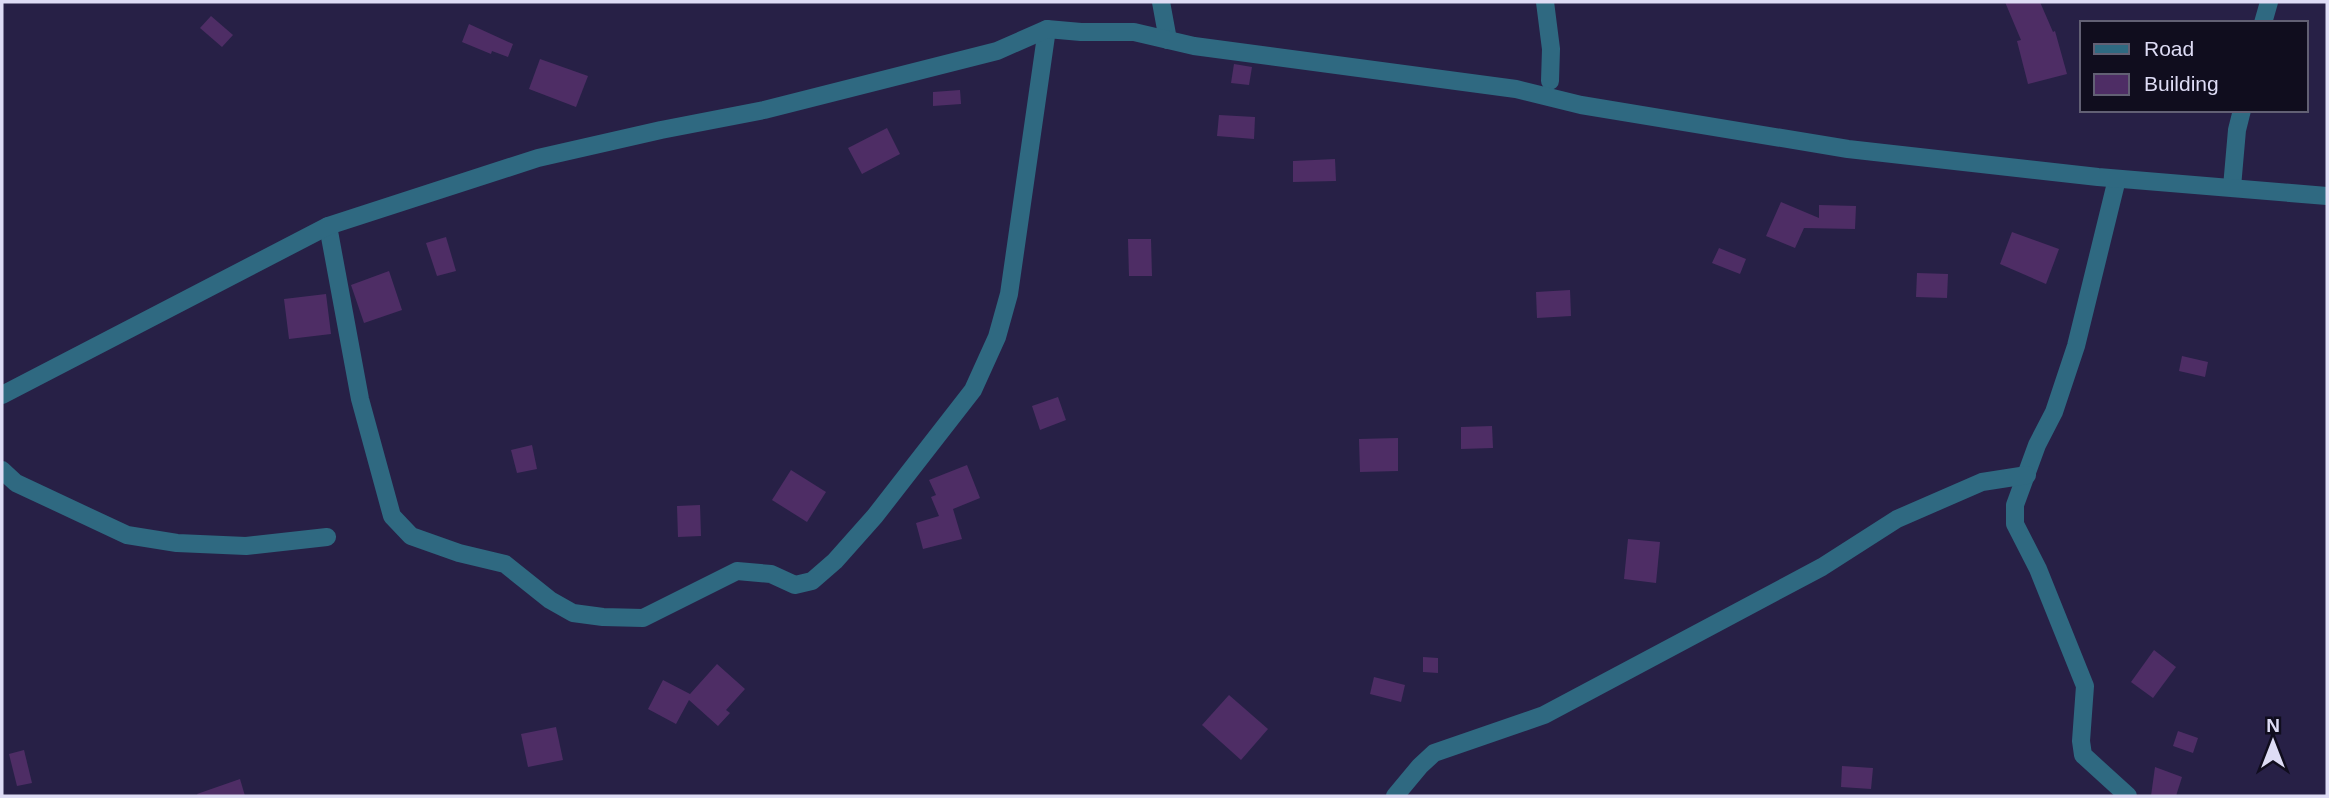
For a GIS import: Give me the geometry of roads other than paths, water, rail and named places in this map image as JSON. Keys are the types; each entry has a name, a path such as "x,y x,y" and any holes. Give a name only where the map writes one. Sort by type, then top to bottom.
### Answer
{"street":[{"path":"1161,2 1168,40"},
{"path":"1545,2 1551,50 1550,81"},
{"path":"2264,21 2269,2"},
{"path":"328,226 360,399 379,474 392,516 411,536 459,553 505,564 550,600 573,613 603,617 643,618 737,571 771,575 795,585 812,581 835,561 875,516 973,390 997,337 1009,294 1047,29"},
{"path":"2,395 328,226 538,158 764,110 998,51 1047,29 1134,32 1194,46 1516,89 1581,105 1848,149 2117,178 2327,196"},
{"path":"1516,89 1550,81"},
{"path":"1550,81 1581,105"},
{"path":"2232,187 2237,130 2242,112"},
{"path":"2117,178 2076,346 2054,411 2037,445 2015,505 2015,523 2038,569 2085,686 2081,741 2084,755 2128,796"},
{"path":"2,470 16,483 127,535 177,543 246,546 327,537"},
{"path":"1395,796 1434,753 1544,715 1822,567 1897,519 1982,482 2027,475"}]}
